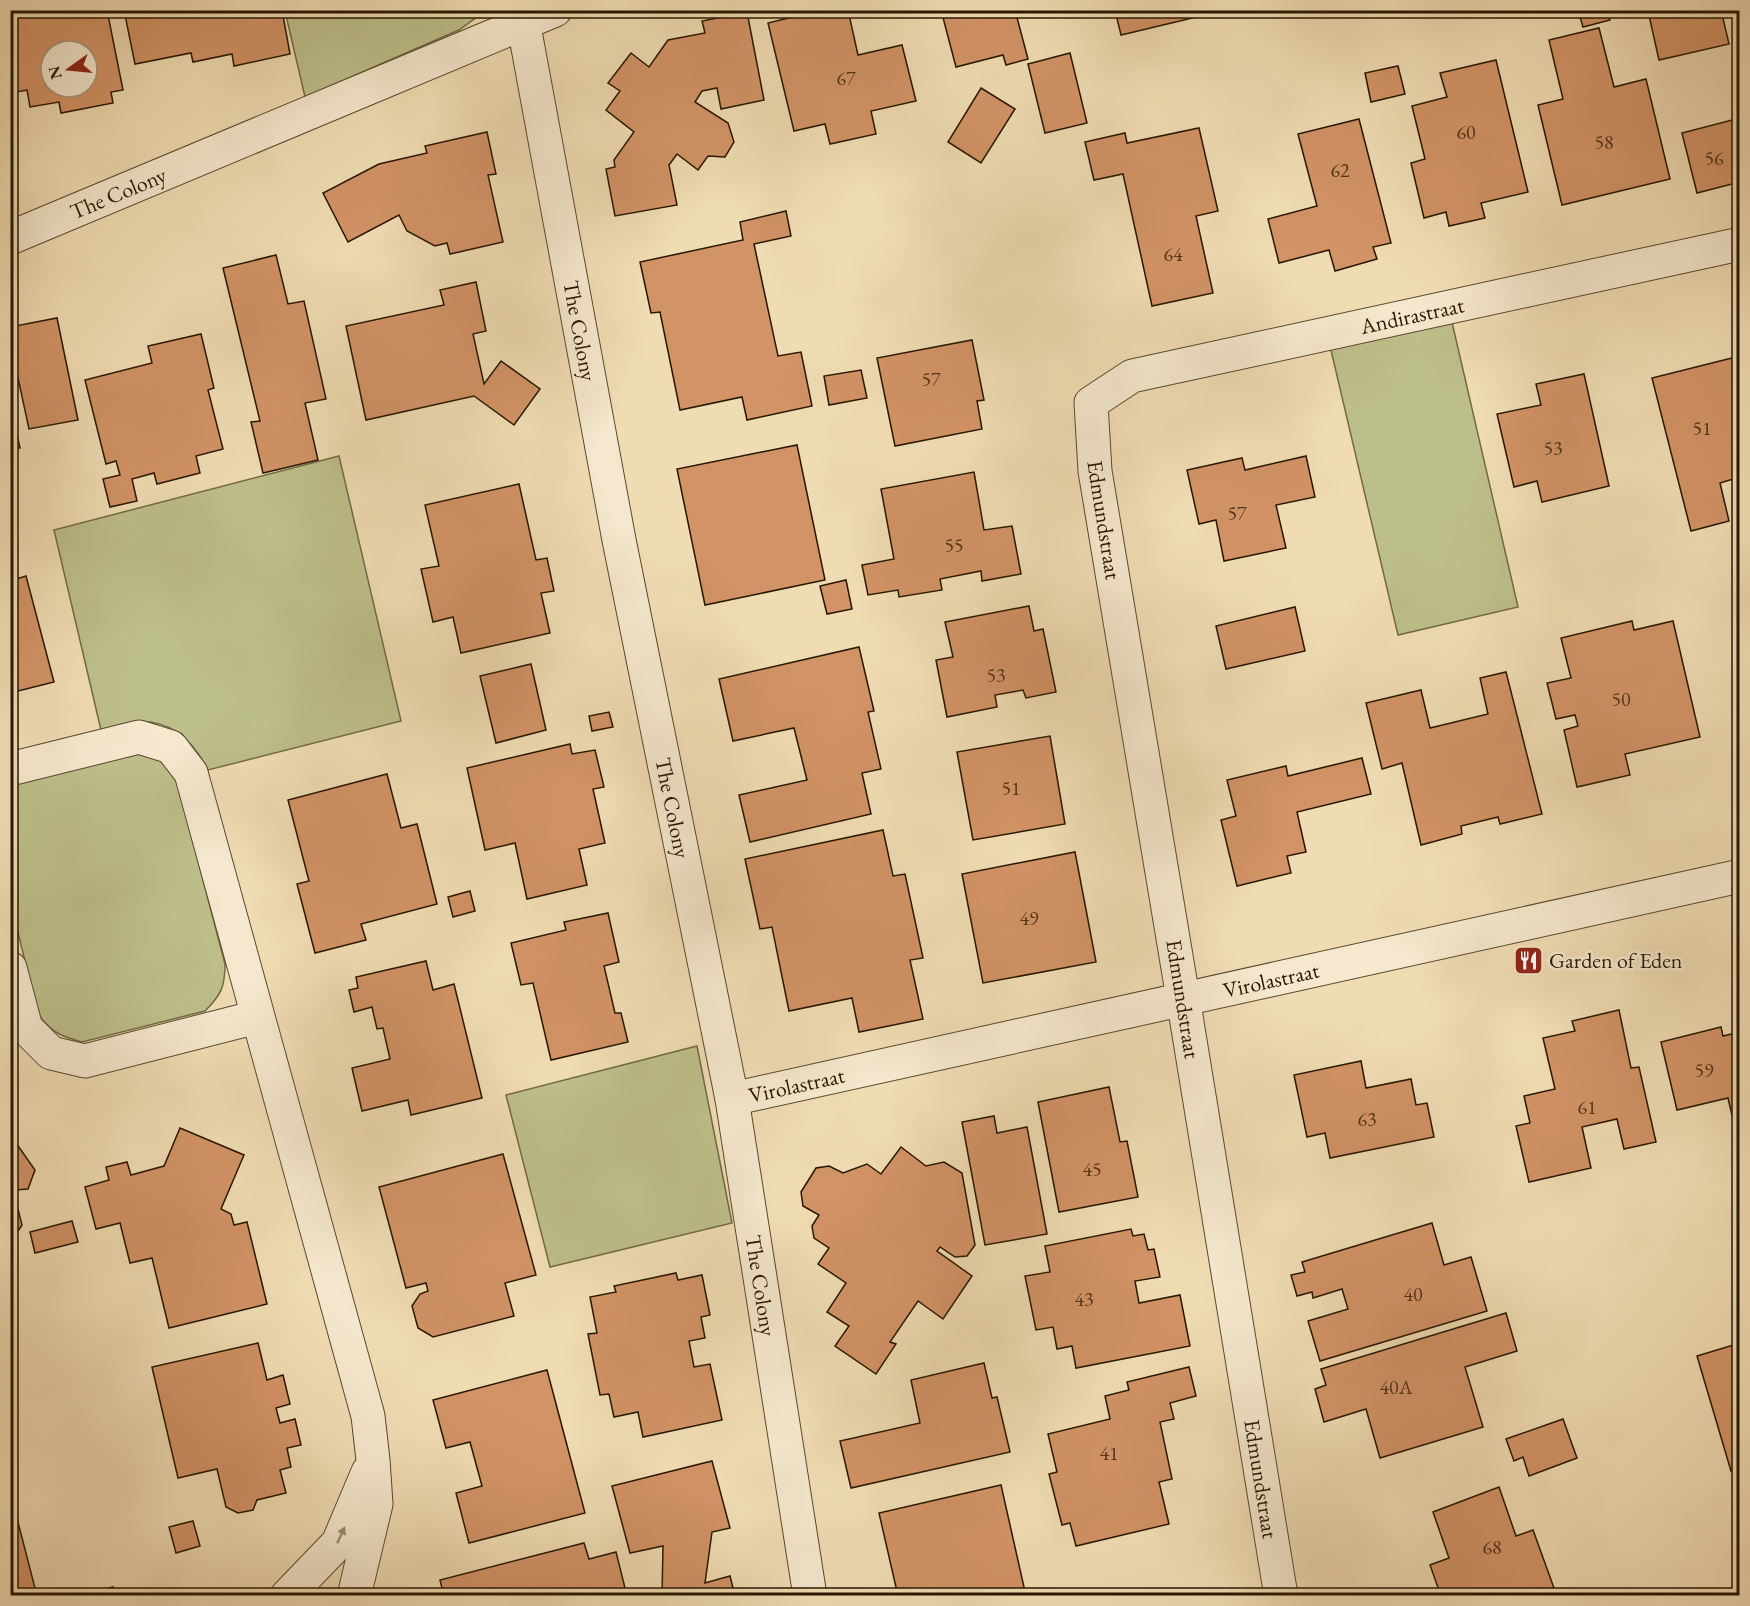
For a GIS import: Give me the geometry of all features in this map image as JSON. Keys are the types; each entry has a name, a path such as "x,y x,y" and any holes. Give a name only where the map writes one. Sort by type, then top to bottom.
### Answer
{"street":[{"name":"The Colony","path":"10,238 522,16 555,10"},
{"name":"The Colony","path":"522,16 619,540 732,1099 810,1596"},
{"name":"Andirastraat","path":"1090,403 1132,376 1740,244"},
{"name":"Edmundstraat","path":"1090,403 1095,471 1281,1596"},
{"path":"10,769 139,737 171,747 191,773 368,1416 376,1504 354,1596"},
{"name":"Virolastraat","path":"732,1099 1740,876"},
{"path":"10,968 26,1028 51,1053 85,1061 257,1017"},
{"path":"287,1596 338,1543 373,1460"}],"green space":[{"path":"285,11 481,11 481,14 459,30 305,97"},
{"path":"1451,318 1518,607 1398,635 1330,346"},
{"path":"339,456 401,721 208,770 187,741 179,734 159,724 134,722 101,730 54,530"},
{"path":"147,753 165,761 175,773 225,964 223,985 215,1000 205,1011 82,1042 57,1032 38,1014 11,904 10,790 19,783 128,754"},
{"path":"697,1046 732,1223 550,1267 506,1095"}],"building":[{"path":"10,10 107,10 123,90 111,92 113,103 61,113 59,102 30,107 27,90 10,93"},
{"path":"124,10 282,10 290,54 234,66 232,54 193,62 191,53 135,64"},
{"path":"821,10 848,10 858,55 902,45 916,101 871,111 876,134 830,144 825,124 794,131 768,23"},
{"path":"941,10 1015,10 1028,59 1006,65 1003,55 956,67"},
{"path":"1115,10 1204,10 1205,15 1121,35"},
{"path":"1578,10 1608,10 1610,20 1583,27"},
{"path":"1721,10 1729,44 1659,60 1648,11"},
{"path":"747,12 764,100 721,109 717,88 702,91 695,102 728,123 734,142 725,157 708,156 698,170 677,154 669,165 677,205 615,216 606,169 615,167 614,160 634,132 606,110 620,91 608,83 631,53 649,67 668,40 705,33 702,21"},
{"path":"1599,28 1614,87 1646,79 1670,179 1562,205 1538,105 1563,99 1549,40"},
{"path":"1070,53 1087,123 1045,133 1028,64"},
{"path":"1496,60 1528,192 1481,203 1485,218 1449,226 1446,212 1424,218 1411,163 1425,159 1412,106 1447,97 1440,73"},
{"path":"1398,66 1405,94 1371,102 1365,73"},
{"path":"981,88 1015,109 981,163 948,142"},
{"path":"1740,118 1740,182 1697,193 1682,133"},
{"path":"1359,119 1391,243 1373,247 1377,259 1335,271 1329,250 1279,263 1268,219 1317,206 1298,134"},
{"path":"1199,128 1218,211 1196,216 1213,293 1152,306 1123,174 1094,180 1085,142 1125,133 1127,143"},
{"path":"487,132 496,174 488,175 503,242 450,254 447,243 435,246 407,231 399,215 348,242 323,193 379,164 427,153 425,146"},
{"path":"786,211 791,236 754,244 778,356 801,352 812,406 747,420 742,397 680,410 660,312 651,313 640,262 743,240 740,222"},
{"path":"276,255 288,304 304,301 326,399 305,403 318,460 263,473 251,422 260,421 223,268"},
{"path":"476,282 486,331 473,334 484,384 501,361 540,389 514,425 474,396 366,420 346,326 444,305 440,290"},
{"path":"57,318 78,420 29,429 10,341 10,327"},
{"path":"201,334 214,388 208,390 223,449 196,456 200,473 157,484 154,473 132,479 137,501 110,507 103,479 120,475 116,461 106,464 85,380 152,363 148,346"},
{"path":"972,340 984,400 977,401 982,429 895,446 877,358"},
{"path":"1740,356 1740,477 1720,483 1729,521 1691,531 1652,378"},
{"path":"861,370 867,398 829,405 824,376"},
{"path":"1584,374 1609,486 1542,502 1537,481 1514,487 1497,414 1541,405 1536,384"},
{"path":"10,403 20,448 10,450"},
{"path":"797,445 825,580 705,605 677,469"},
{"path":"1306,456 1315,497 1276,505 1286,548 1224,561 1216,520 1199,524 1187,470 1242,458 1245,470"},
{"path":"974,472 984,530 1012,526 1021,574 982,581 981,571 940,579 942,590 899,597 898,590 868,595 862,565 894,559 881,489"},
{"path":"519,484 536,560 547,558 554,591 541,593 550,633 461,653 453,617 433,622 421,569 439,566 425,505"},
{"path":"26,576 54,682 10,693 10,581"},
{"path":"846,580 852,609 827,614 820,586"},
{"path":"1029,606 1034,631 1043,629 1056,692 1026,698 1023,690 995,695 997,707 947,717 936,660 953,657 945,622"},
{"path":"1295,607 1305,651 1226,669 1216,626"},
{"path":"1632,621 1634,630 1673,621 1700,737 1625,754 1630,775 1577,787 1564,730 1578,726 1575,715 1556,719 1547,683 1571,678 1561,638"},
{"path":"859,647 874,711 868,712 881,769 862,773 871,814 750,842 739,795 807,780 794,728 733,741 719,679"},
{"path":"531,664 546,730 496,743 480,676"},
{"path":"1506,672 1542,814 1500,824 1498,817 1461,826 1462,834 1421,845 1402,763 1382,769 1366,703 1421,690 1430,728 1488,714 1480,678"},
{"path":"609,712 613,727 592,731 589,716"},
{"path":"1050,736 1065,824 973,840 957,752"},
{"path":"570,744 572,754 595,750 604,787 593,789 605,843 579,849 587,885 527,899 515,843 485,850 467,768"},
{"path":"1362,758 1371,794 1297,812 1306,852 1287,856 1291,873 1237,886 1221,820 1236,816 1227,780 1286,766 1288,776"},
{"path":"387,774 401,828 417,824 437,904 361,924 366,940 315,953 297,884 309,881 288,800"},
{"path":"883,830 893,876 905,874 923,958 910,960 923,1019 859,1032 852,998 789,1011 772,927 760,929 745,859"},
{"path":"1075,852 1096,962 983,983 962,874"},
{"path":"470,891 475,911 453,917 448,897"},
{"path":"608,913 619,962 604,966 615,1013 621,1013 628,1042 551,1060 533,983 521,985 511,943 566,930 564,922"},
{"path":"426,961 433,990 454,984 482,1098 411,1115 408,1100 362,1111 352,1068 390,1059 383,1028 377,1029 372,1007 354,1012 349,990 358,988 356,977"},
{"path":"1619,1010 1631,1068 1639,1067 1656,1142 1624,1149 1617,1119 1582,1127 1591,1168 1529,1182 1516,1126 1530,1123 1524,1096 1555,1089 1543,1038 1575,1031 1572,1021"},
{"path":"1721,1027 1723,1036 1740,1032 1740,1132 1736,1133 1728,1098 1677,1110 1661,1042"},
{"path":"1361,1061 1366,1088 1411,1079 1416,1105 1427,1103 1434,1137 1330,1158 1325,1133 1307,1137 1294,1075"},
{"path":"1109,1087 1120,1142 1127,1141 1138,1197 1059,1212 1038,1102"},
{"path":"994,1116 997,1133 1027,1127 1047,1234 985,1245 962,1122"},
{"path":"180,1128 244,1155 221,1209 231,1214 234,1225 247,1222 267,1304 169,1328 152,1258 130,1263 120,1223 96,1229 85,1187 109,1180 106,1167 127,1162 131,1175 164,1166"},
{"path":"14,1140 35,1170 28,1189 15,1190 10,1199 10,1141"},
{"path":"901,1147 926,1166 944,1162 962,1173 975,1245 967,1256 955,1257 940,1247 937,1251 972,1276 943,1319 918,1301 890,1342 896,1344 876,1374 835,1346 849,1326 827,1312 846,1283 818,1264 829,1248 814,1238 812,1226 819,1215 803,1206 801,1192 816,1168 829,1166 843,1173 867,1164 881,1174"},
{"path":"503,1154 536,1275 505,1283 514,1316 433,1337 418,1328 412,1306 420,1294 428,1291 426,1283 406,1288 379,1187"},
{"path":"10,1202 17,1205 22,1225 14,1237 10,1237"},
{"path":"72,1221 78,1242 35,1253 30,1232"},
{"path":"1432,1223 1444,1265 1471,1257 1487,1311 1320,1361 1308,1321 1348,1309 1342,1289 1313,1298 1312,1292 1297,1296 1291,1275 1305,1272 1302,1262"},
{"path":"1131,1229 1133,1236 1144,1234 1148,1250 1154,1249 1160,1277 1135,1281 1139,1303 1180,1295 1190,1346 1076,1368 1072,1346 1057,1349 1053,1327 1036,1330 1025,1276 1050,1272 1045,1246"},
{"path":"676,1273 678,1280 702,1275 710,1315 701,1317 705,1338 689,1341 694,1367 710,1364 722,1420 643,1437 638,1412 614,1417 609,1394 600,1395 588,1334 597,1333 590,1297 616,1292 614,1286"},
{"path":"1506,1313 1517,1351 1465,1367 1483,1427 1380,1458 1366,1409 1324,1422 1315,1389 1326,1385 1321,1369"},
{"path":"258,1343 267,1380 283,1375 290,1404 276,1408 280,1423 295,1419 301,1445 287,1448 291,1467 280,1470 286,1493 257,1500 253,1510 238,1513 226,1507 217,1469 178,1478 152,1367"},
{"path":"1740,1343 1740,1468 1731,1471 1697,1356"},
{"path":"984,1363 992,1398 997,1397 1010,1452 851,1488 840,1441 920,1423 911,1380"},
{"path":"1189,1367 1196,1396 1170,1403 1174,1419 1160,1422 1172,1479 1159,1482 1169,1524 1076,1546 1070,1523 1062,1525 1049,1474 1057,1472 1048,1434 1110,1419 1105,1396 1129,1390 1127,1382"},
{"path":"547,1370 585,1513 469,1543 456,1493 482,1486 470,1442 446,1448 433,1400"},
{"path":"1563,1419 1577,1458 1529,1476 1523,1457 1514,1461 1506,1439"},
{"path":"712,1461 730,1528 712,1532 705,1583 730,1576 735,1596 662,1596 663,1546 630,1553 612,1486"},
{"path":"1001,1485 1026,1596 898,1596 879,1513"},
{"path":"1499,1487 1516,1536 1533,1530 1554,1588 1533,1596 1441,1596 1430,1565 1449,1558 1433,1512"},
{"path":"10,1491 37,1596 10,1596"},
{"path":"193,1521 200,1546 176,1553 169,1527"},
{"path":"584,1543 589,1559 616,1552 627,1596 444,1596 440,1580"},
{"path":"113,1587 115,1596 79,1596"}],"place":[{"name":"Garden of Eden","path":"1528,960"}]}
